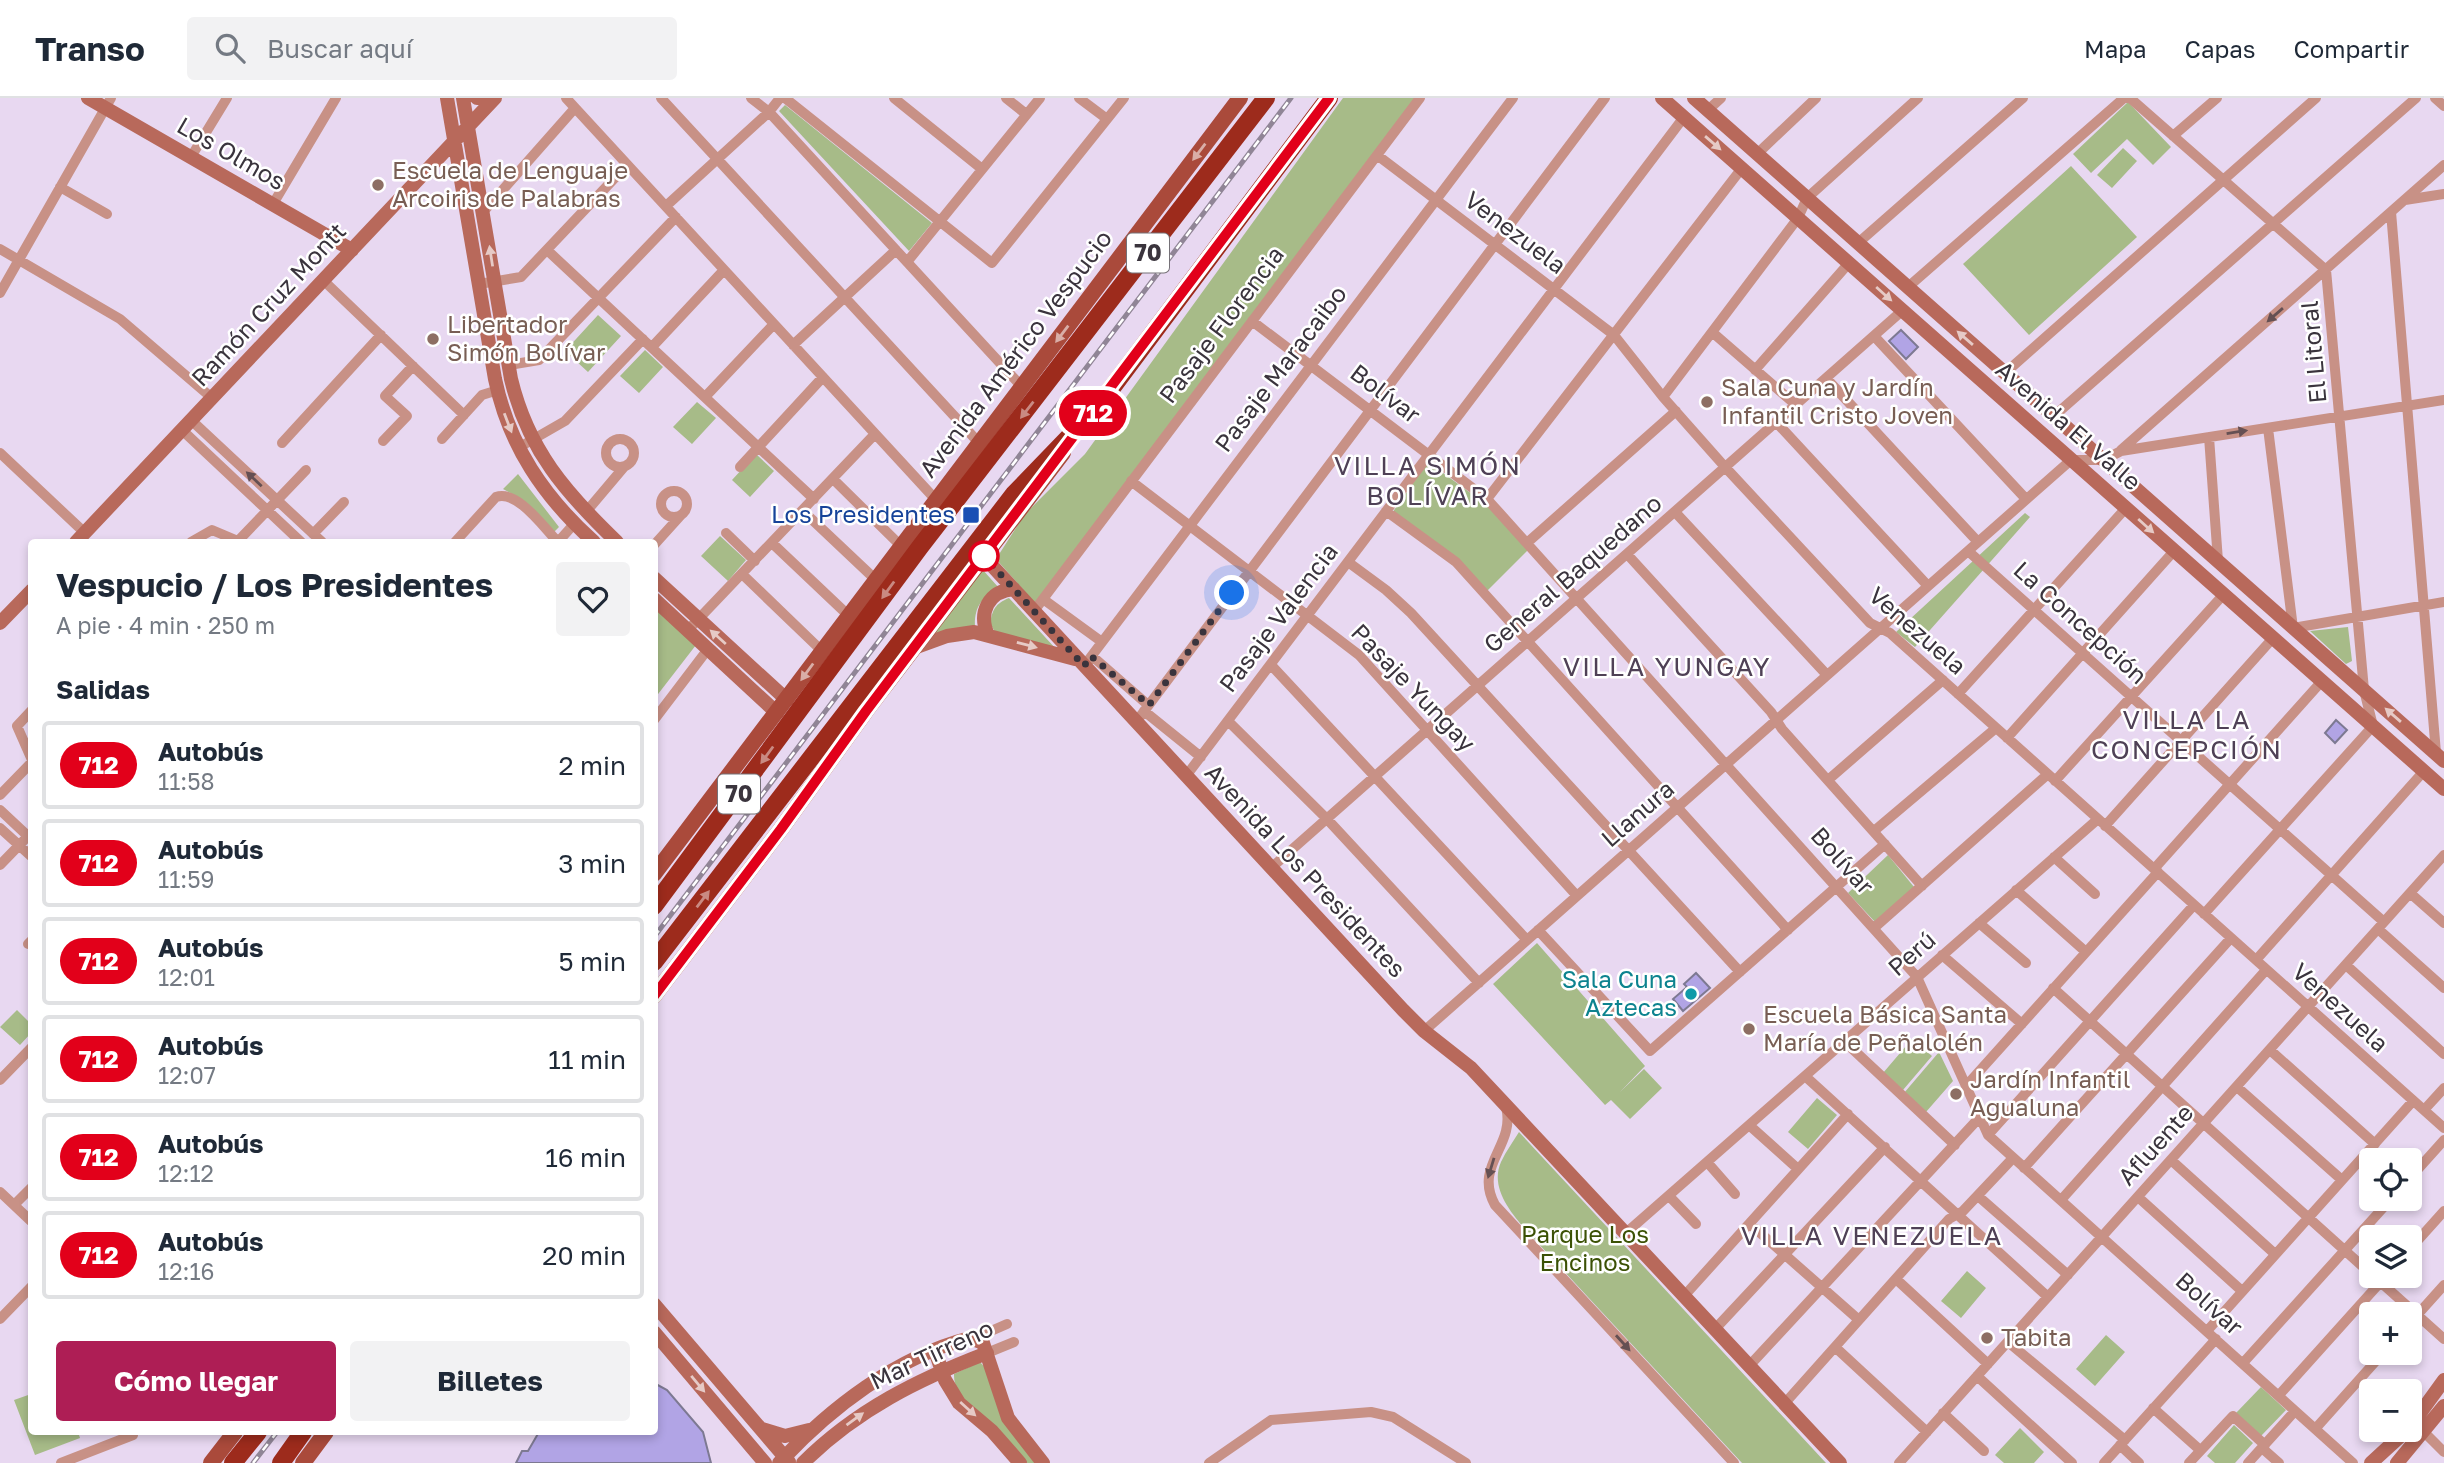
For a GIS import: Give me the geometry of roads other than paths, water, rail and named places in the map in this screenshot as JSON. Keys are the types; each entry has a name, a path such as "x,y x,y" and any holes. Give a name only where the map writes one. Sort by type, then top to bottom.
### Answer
{"highway":[{"path":"1227,150 1256,98"},
{"name":"70","path":"658,901 920,547 1266,98"},
{"name":"70","path":"658,959 1014,494 1096,409 1329,98"},
{"path":"233,1463 256,1435"},
{"path":"281,1463 301,1435"}],"main road":[{"name":"Avenida Américo Vespucio","path":"658,869 1240,98"},
{"path":"658,991 1096,409"},
{"path":"211,1463 233,1435"},
{"path":"303,1463 324,1435"}],"street":[{"name":"Los Olmos","path":"88,98 108,103 191,157 352,250"},
{"path":"191,157 227,98"},
{"path":"273,204 336,98"},
{"path":"447,98 498,390 519,448 543,489 591,539"},
{"path":"463,98 509,365 519,406 533,441 556,478 614,539"},
{"name":"Ramón Cruz Montt","path":"81,538 495,98"},
{"path":"566,98 937,501"},
{"path":"661,98 980,444"},
{"path":"751,98 769,112 1023,387"},
{"path":"666,206 782,98 992,263 1124,98"},
{"path":"894,98 982,169"},
{"path":"1006,98 1026,114"},
{"path":"907,262 1040,98"},
{"path":"1079,98 1107,120"},
{"name":"Pasaje Florencia","path":"1038,605 1420,98"},
{"name":"Pasaje Maracaibo","path":"1084,661 1102,642 1513,98"},
{"path":"1143,713 1605,98"},
{"name":"Avenida El Valle","path":"1662,98 2444,789"},
{"name":"Avenida El Valle","path":"1694,98 2440,757"},
{"path":"1708,110 1721,98"},
{"path":"1757,153 1816,98"},
{"path":"1663,397 1798,218 1808,198 1918,98"},
{"path":"1858,243 2023,98"},
{"path":"1908,287 2127,98"},
{"name":"El Litoral","path":"2127,98 2326,270 2364,690 2373,726"},
{"path":"2173,136 2217,98"},
{"path":"2005,373 2316,98"},
{"path":"2054,416 2416,98"},
{"path":"2435,98 2444,106"},
{"path":"0,293 108,103"},
{"path":"484,211 575,108"},
{"name":"Pasaje Valencia","path":"1186,776 1684,117"},
{"name":"Venezuela","path":"1377,155 1614,335 1663,397 1725,467 1870,623 1890,633 2444,1128"},
{"path":"479,284 521,277 627,165"},
{"path":"2071,460 2104,460 2121,451 2444,165"},
{"path":"1487,499 1742,168"},
{"path":"60,187 107,214"},
{"path":"2405,200 2444,194"},
{"path":"2391,212 2424,605 2440,757"},
{"path":"509,365 539,360 676,217"},
{"path":"0,248 120,319 212,398"},
{"path":"547,250 814,499"},
{"path":"793,345 896,250"},
{"path":"1755,370 1849,263"},
{"path":"652,347 724,270"},
{"path":"323,280 464,415"},
{"name":"General Baquedano","path":"1271,868 1902,310"},
{"name":"Bolívar","path":"1252,321 1487,499 1917,977 1988,1135 2353,1463"},
{"path":"705,397 774,324"},
{"path":"1712,332 1796,405"},
{"path":"282,443 381,335"},
{"path":"1874,335 2026,499"},
{"path":"519,448 571,415 643,339"},
{"path":"383,441 407,416 385,396 413,366"},
{"path":"740,467 823,377"},
{"path":"1826,378 1978,542"},
{"path":"442,439 482,395 498,390"},
{"path":"2121,451 2444,400"},
{"path":"1528,542 1676,411"},
{"path":"1776,422 1928,586"},
{"path":"186,425 278,501 319,539"},
{"path":"186,425 268,512 298,539"},
{"path":"2268,428 2293,628"},
{"path":"688,630 875,434"},
{"path":"2209,437 2218,561"},
{"path":"0,453 81,538"},
{"name":"Llanura","path":"1424,1031 2071,460"},
{"path":"586,512 624,467"},
{"path":"240,539 306,470"},
{"path":"832,479 902,547"},
{"name":"Pasaje Yungay","path":"1131,481 1359,655 1577,896"},
{"path":"458,539 496,497 505,495 517,500 555,539"},
{"path":"313,534 344,502"},
{"path":"1958,694 2126,508"},
{"path":"803,511 876,580"},
{"path":"1386,511 1456,562 1526,643 1788,929"},
{"path":"1675,512 1827,675"},
{"path":"658,541 682,514"},
{"path":"561,539 574,524"},
{"path":"196,539 212,530 233,539"},
{"path":"726,533 755,561"},
{"path":"772,543 849,616"},
{"name":"La Concepción","path":"1968,551 2331,875 2444,988"},
{"path":"2007,738 2174,551"},
{"path":"1627,554 1922,886"},
{"name":"Avenida Los Presidentes","path":"984,557 1014,589 1038,605 1084,661 1143,713 1186,776 1271,868 1424,1031 1458,1055 1505,1103 1840,1463"},
{"path":"1348,562 1404,605 1740,972"},
{"path":"742,574 822,651"},
{"path":"658,582 782,706"},
{"path":"988,635 983,619 988,602 1002,591 1014,589"},
{"path":"0,623 28,594"},
{"path":"1874,928 2052,778 2131,697 2224,594"},
{"path":"2277,641 2293,628 2444,602"},
{"path":"658,603 708,649 782,706"},
{"path":"1038,605 1102,642"},
{"path":"914,648 964,632 988,635 1084,661 1143,713 1201,757"},
{"name":"Perú","path":"1627,1232 2054,857 2102,822 2277,641"},
{"path":"658,715 708,649"},
{"path":"1270,664 1527,940"},
{"path":"1828,780 1943,680"},
{"path":"1966,1086 2322,681"},
{"path":"28,714 17,726 28,752"},
{"path":"1228,721 1327,819 1479,983"},
{"path":"2204,914 2373,726"},
{"path":"1874,831 1996,728"},
{"path":"0,795 28,765"},
{"path":"2256,960 2424,771"},
{"path":"0,810 28,834"},
{"path":"0,828 28,854"},
{"path":"0,865 28,838"},
{"path":"1538,930 1650,1051 1885,844"},
{"name":"Afluente","path":"1899,1463 2444,855"},
{"path":"2054,857 2095,894"},
{"path":"2016,890 2086,952"},
{"path":"2410,893 2444,923"},
{"path":"1988,1135 2194,905"},
{"path":"1979,923 2026,963"},
{"path":"2024,1168 2231,938"},
{"path":"1942,955 2022,1024"},
{"path":"2346,965 2444,1054"},
{"path":"2060,1200 2266,970"},
{"path":"2053,988 2359,1262"},
{"path":"1844,1041 1955,1145"},
{"path":"2270,1049 2375,1144"},
{"path":"0,1080 28,1051"},
{"path":"1805,1076 2048,1297"},
{"path":"2237,1087 2342,1180"},
{"path":"2424,1110 2444,1088"},
{"path":"2207,1331 2413,1101"},
{"path":"1505,1103 1507,1130 1489,1172 1488,1186 1495,1205 1734,1463"},
{"path":"1685,1295 1848,1114"},
{"path":"1750,1365 1979,1118"},
{"path":"1749,1125 1798,1170"},
{"path":"2422,1165 2444,1140"},
{"path":"1716,1328 1885,1147"},
{"path":"1785,1403 1896,1279 2013,1158"},
{"path":"2171,1160 2275,1254"},
{"path":"1707,1162 1735,1194"},
{"path":"14,1205 28,1191"},
{"path":"0,1192 28,1218"},
{"path":"1669,1196 1696,1224"},
{"path":"1978,1196 2068,1275"},
{"path":"2138,1197 2242,1291"},
{"path":"2243,1363 2380,1211"},
{"path":"2422,1236 2444,1211"},
{"path":"1750,1224 1860,1320"},
{"path":"1896,1279 1988,1364"},
{"path":"2422,1309 2444,1285"},
{"path":"2279,1395 2369,1288"},
{"path":"2387,1288 2399,1302"},
{"path":"0,1319 28,1290"},
{"path":"658,1315 784,1461"},
{"name":"Mar Tirreno","path":"784,1461 810,1430 861,1391 935,1351 966,1339 977,1339 1007,1324"},
{"path":"2422,1325 2444,1339"},
{"path":"658,1337 765,1463"},
{"path":"977,1339 987,1353 1007,1418 1043,1463"},
{"path":"2104,1463 2216,1339"},
{"name":"Mar Tirreno","path":"803,1463 864,1413 910,1385 1014,1342"},
{"path":"2008,1342 2123,1442 2139,1463"},
{"path":"1835,1347 1927,1432"},
{"path":"935,1351 941,1371 960,1403 992,1430 1020,1463"},
{"path":"2316,1428 2372,1365"},
{"path":"1977,1376 2072,1463"},
{"path":"2422,1410 2444,1380"},
{"path":"2397,1463 2444,1406"},
{"path":"2153,1408 2200,1450"},
{"path":"2248,1463 2295,1411"},
{"path":"1209,1463 1271,1420 1371,1412 1393,1416 1466,1463"},
{"path":"1943,1413 1984,1451"},
{"path":"2189,1463 2233,1416 2278,1463"},
{"path":"757,1427 785,1436 810,1430"},
{"path":"2424,1432 2444,1452"},
{"path":"61,1463 131,1435"},
{"path":"2371,1463 2394,1442"}],"railway":[{"path":"658,932 1291,98"},
{"path":"253,1463 275,1435"}],"place":[{"name":"Escuela de Lenguaje Arcoiris de Palabras","path":"378,185"},
{"name":"Libertador Simón Bolívar","path":"433,339"},
{"name":"Sala Cuna y Jardín Infantil Cristo Joven","path":"1707,402"},
{"name":"Los Presidentes","path":"971,515"},
{"name":"Sala Cuna Aztecas","path":"1691,994"},
{"name":"Escuela Básica Santa María de Peñalolén","path":"1749,1029"},
{"name":"Jardín Infantil Agualuna","path":"1956,1094"},
{"name":"Tabita","path":"1987,1338"}],"district":[{"name":"VILLA SIMÓN BOLÍVAR","path":"1428,481"},
{"name":"VILLA YUNGAY","path":"1667,667"},
{"name":"VILLA LA CONCEPCIÓN","path":"2187,735"},
{"name":"VILLA VENEZUELA","path":"1872,1236"}],"park label":[{"name":"Parque Los Encinos","path":"1585,1249"}]}
